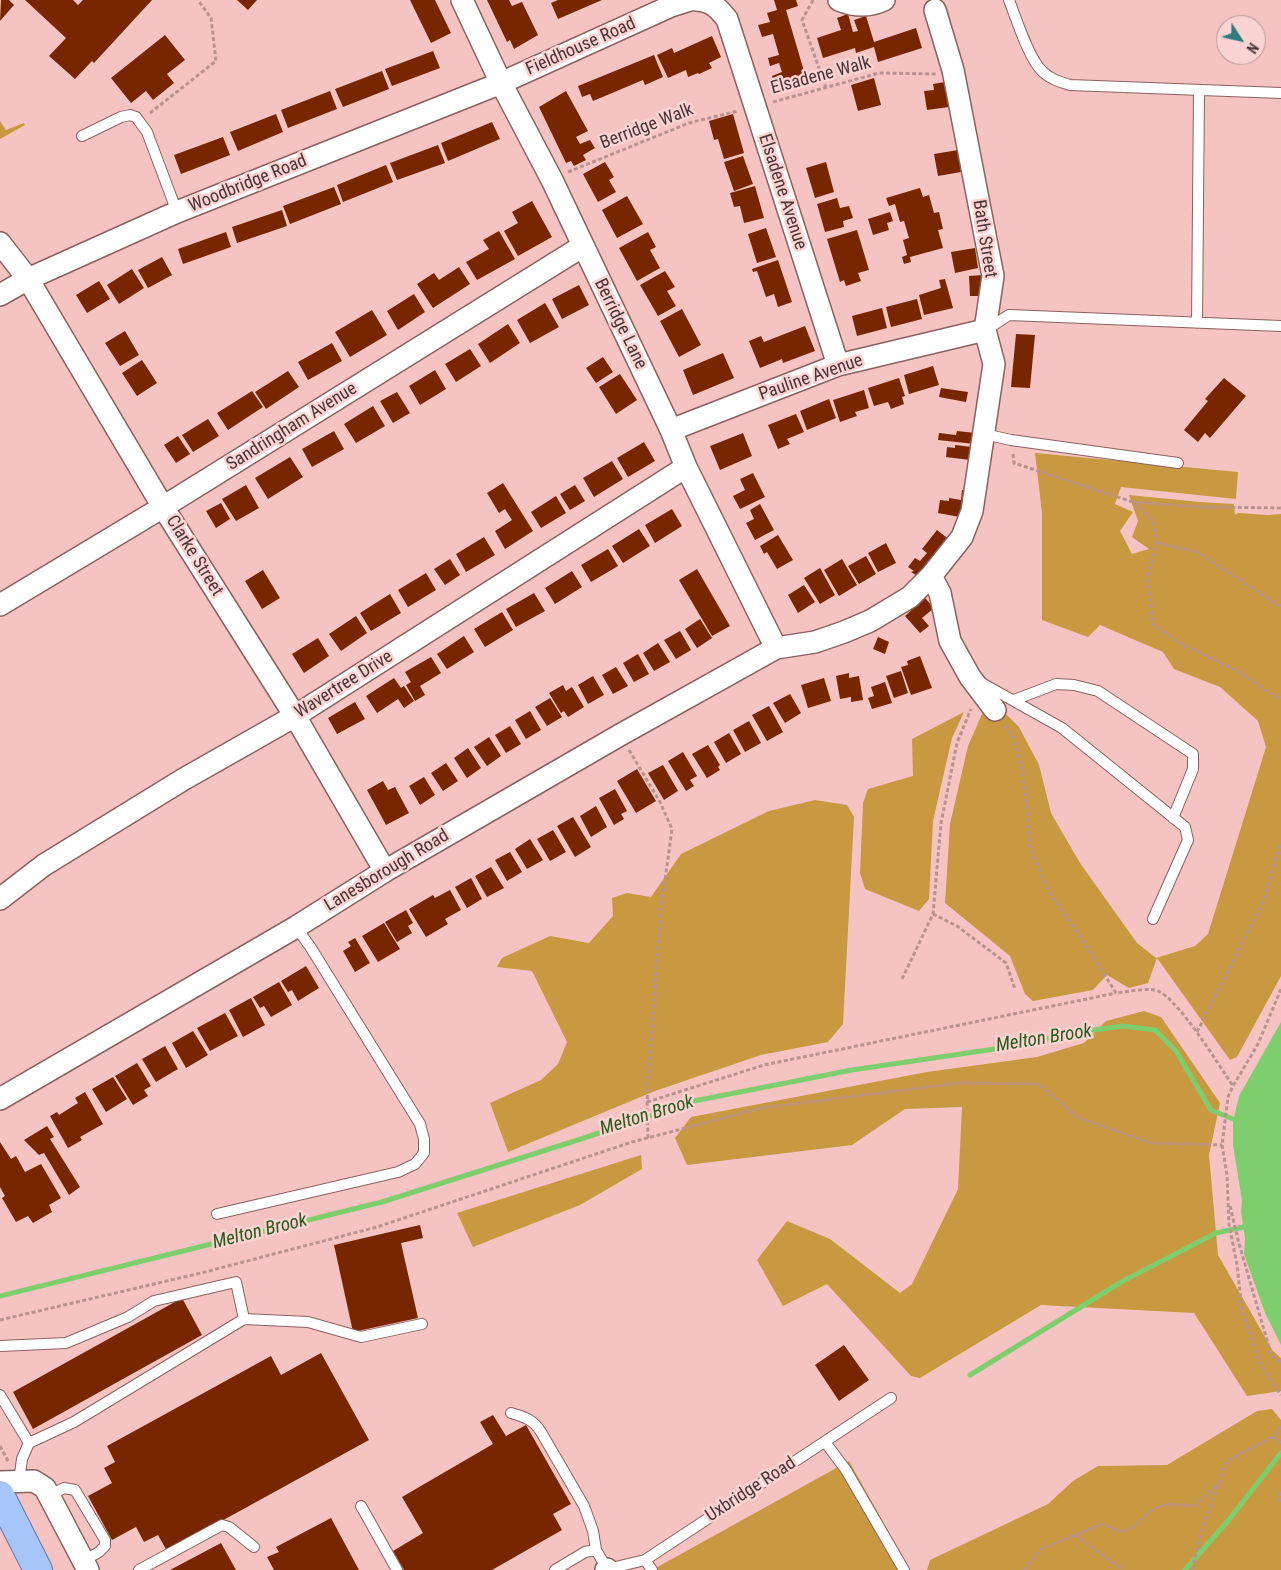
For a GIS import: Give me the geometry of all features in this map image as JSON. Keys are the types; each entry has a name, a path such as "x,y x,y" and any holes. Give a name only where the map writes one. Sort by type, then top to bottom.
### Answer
{"main road":[{"path":"6,1486 38,1570"}],"street":[{"name":"Berridge Lane","path":"462,0 501,83 552,180 671,430 686,468 776,648"},
{"name":"Elsadene Avenue","path":"697,0 708,1 718,8 727,19 838,365"},
{"path":"839,0 850,4 874,5 884,0"},
{"name":"Fieldhouse Road","path":"501,83 677,2"},
{"name":"Bath Street","path":"776,648 815,642 844,632 870,621 910,597 931,576 962,537 972,511 994,364 985,330 993,276 953,70 936,10"},
{"name":"Woodbridge Road","path":"0,295 28,280 177,212 501,83"},
{"name":"Clarke Street","path":"0,243 28,280 163,507 295,716 385,871"},
{"name":"Sandringham Avenue","path":"0,605 163,507 582,246"},
{"name":"Pauline Avenue","path":"671,430 838,365 985,330"},
{"name":"Wavertree Drive","path":"0,899 44,865 184,779 295,716 686,468"},
{"path":"931,576 940,593 950,641 975,683 1005,705"},
{"name":"Lanesborough Road","path":"1,1096 296,927 385,871 620,735 776,648"},
{"path":"6,1486 34,1481 45,1488 86,1565"}],"lane":[{"path":"1009,0 1041,71 1054,80 1070,85 1281,93"},
{"path":"1197,323 1199,90"},
{"path":"82,136 121,117 130,115 140,121 177,212"},
{"path":"985,330 1009,315 1281,326"},
{"path":"984,434 1011,440 1178,463"},
{"path":"1005,705 1056,684 1074,684 1098,691 1193,754 1193,768 1173,818"},
{"path":"1005,705 1062,728 1185,827 1188,840 1153,919"},
{"path":"216,1214 398,1172 415,1164 424,1153 424,1138 420,1124 311,948 296,927"},
{"path":"0,1346 66,1343 128,1317 154,1301 236,1282 244,1319"},
{"path":"6,1486 22,1460 29,1443 74,1422 244,1319 308,1322 361,1337 422,1324"},
{"path":"0,1395 29,1443"},
{"name":"Uxbridge Road","path":"607,1570 645,1560 891,1398"},
{"path":"511,1413 530,1419 541,1432 584,1506 591,1525 596,1550 607,1570"},
{"path":"825,1442 846,1470 904,1570"},
{"path":"50,1495 64,1488 75,1490 105,1540 105,1546 86,1565"},
{"path":"361,1506 397,1570"},
{"path":"139,1570 222,1526 236,1531 254,1547"},
{"path":"555,1570 585,1552 596,1550"},
{"path":"645,1560 652,1570"}],"path":[{"path":"140,121 216,61 211,18 198,0"},
{"path":"813,0 802,20 826,88"},
{"name":"Elsadene Walk","path":"756,107 879,73 937,74 953,70"},
{"name":"Berridge Walk","path":"552,180 689,123 756,107"},
{"path":"1011,440 1014,463 1133,502 1201,507 1281,508"},
{"path":"1133,502 1153,521 1157,543 1148,576 1153,624 1182,644 1238,671 1281,700"},
{"path":"1157,543 1198,552 1281,607"},
{"path":"902,979 933,914 941,823 957,743 975,683"},
{"path":"1005,705 1022,768 1030,846 1049,892 1083,940 1116,993"},
{"path":"620,735 660,802 672,829 661,909 647,1102 648,1138"},
{"path":"1197,1032 1264,901 1281,842"},
{"path":"933,914 957,926 1006,962 1015,989"},
{"path":"1281,989 1258,1044 1228,1097 1222,1145 1227,1175 1229,1224 1242,1310 1258,1362 1281,1395"},
{"path":"647,1102 764,1065 1116,993 1157,990 1170,998 1197,1032 1233,1086"},
{"path":"0,1320 201,1273 377,1227 648,1138 762,1108 960,1083 1039,1084 1079,1118 1152,1143 1222,1145"},
{"path":"1228,1195 1238,1240 1271,1354 1281,1363"},
{"path":"1192,1570 1203,1527 1227,1461 1273,1437 1281,1427"},
{"path":"1273,1437 1280,1442"},
{"path":"1024,1570 1042,1549 1102,1524 1123,1532 1137,1526 1150,1511 1170,1504 1196,1506 1220,1482"},
{"path":"1281,1492 1278,1498 1281,1504"},
{"path":"1075,1535 1123,1570"}],"shaded area":[{"path":"0,121 6,130 24,123 25,125 0,139"},
{"path":"1035,453 1238,472 1236,499 1121,487 1115,504 1133,512 1120,531 1132,554 1149,549 1132,537 1138,521 1129,495 1234,504 1235,515 1238,513 1281,514 1281,976 1237,1057 1230,1060 1157,958 1148,983 1129,988 1107,975 1093,990 1033,1001 1025,994 1010,956 945,903 950,824 968,746 982,714 1005,713 1019,727 1039,765 1051,813 1080,863 1137,943 1156,958 1195,946 1208,934 1266,747 1258,721 1220,687 1174,669 1163,652 1100,625 1088,637 1042,620 1042,513"},
{"path":"964,712 952,738 933,821 929,899 919,911 865,889 860,873 863,803 868,789 913,776 912,739"},
{"path":"815,800 847,805 854,817 843,1024 828,1042 761,1055 655,1091 508,1152 490,1103 541,1080 558,1064 567,1042 532,971 497,967 502,958 550,936 589,943 613,916 612,898 627,893 651,897 681,854 769,811"},
{"path":"1144,1011 1161,1017 1220,1103 1209,1155 1218,1255 1273,1351 1281,1358 1281,1391 1247,1396 1194,1313 1041,1305 920,1378 911,1376 827,1284 783,1306 757,1260 787,1221 830,1239 900,1293 912,1284 958,1189 962,1107 905,1109 852,1145 687,1165 675,1138 691,1117 927,1072 1037,1057 1084,1043 1106,1021"},
{"path":"1281,1022 1281,1345 1265,1313 1244,1254 1245,1238 1241,1212 1242,1201 1233,1145 1233,1122 1239,1096"},
{"path":"641,1155 642,1169 580,1205 473,1247 457,1213"},
{"path":"1272,1409 1281,1420 1281,1570 927,1570 930,1560 1048,1504 1073,1481 1098,1466 1167,1465 1257,1411"},
{"path":"849,1461 910,1570 652,1570"}],"building":[{"path":"1,0 9,0 14,5 0,21"},
{"path":"25,0 73,0 78,5 83,0 152,0 94,63 92,61 75,79 49,56 66,38"},
{"path":"237,0 257,0 248,10"},
{"path":"410,0 435,0 451,33 431,43"},
{"path":"487,0 509,0 512,6 522,2 538,35 514,49 510,40 507,42"},
{"path":"558,0 602,0 558,19 551,3"},
{"path":"774,0 796,0 798,6 786,10 806,78 787,83 786,79 774,82 772,76 782,72 779,63 770,66 768,58 779,55 773,34 762,37 758,25 770,22 767,13 777,10"},
{"path":"848,14 853,32 858,31 854,20 866,16 874,42 916,28 922,48 878,62 874,47 856,53 855,48 823,58 817,38 841,30 837,18"},
{"path":"165,35 185,60 167,74 174,83 153,100 146,91 131,103 111,78"},
{"path":"712,36 721,57 709,63 712,68 688,77 686,70 668,78 657,55 672,48 674,53"},
{"path":"433,51 440,68 392,86 385,69"},
{"path":"654,55 663,77 645,85 643,80 593,101 590,94 582,97 578,86"},
{"path":"382,71 389,89 343,107 335,89"},
{"path":"874,78 881,105 858,111 851,85"},
{"path":"945,82 949,107 927,110 924,91 934,90 933,84"},
{"path":"330,91 337,109 288,128 281,110"},
{"path":"566,91 588,131 576,137 580,144 590,140 595,148 583,155 586,160 574,166 571,161 566,163 539,107"},
{"path":"276,114 283,132 238,151 230,132"},
{"path":"733,114 744,153 724,159 718,139 714,140 709,121"},
{"path":"492,122 500,139 448,161 441,143"},
{"path":"223,137 230,155 181,174 174,155"},
{"path":"438,145 445,163 397,180 390,163"},
{"path":"958,150 961,172 938,176 934,154"},
{"path":"743,156 753,184 734,191 724,162"},
{"path":"605,162 614,177 609,180 616,192 598,202 583,174"},
{"path":"826,162 834,192 815,198 806,168"},
{"path":"386,165 393,182 343,202 337,185"},
{"path":"755,186 764,218 744,223 740,206 734,207 730,193"},
{"path":"334,187 341,204 290,224 283,206"},
{"path":"920,188 923,197 929,195 934,213 939,212 943,229 938,230 943,248 910,257 911,262 904,264 902,257 907,255 903,240 909,238 904,221 900,222 895,204 889,206 886,198"},
{"path":"627,196 643,224 617,238 602,210"},
{"path":"837,198 840,208 849,206 853,218 843,221 844,227 825,232 817,204"},
{"path":"532,201 552,237 518,256 504,231 518,223 512,212"},
{"path":"282,210 287,226 237,243 232,227"},
{"path":"890,212 893,221 887,223 889,230 873,235 868,219"},
{"path":"766,228 776,257 757,263 748,234"},
{"path":"857,230 869,270 858,273 861,281 846,286 844,280 840,282 827,239"},
{"path":"499,231 515,259 477,280 466,262 489,249 483,240"},
{"path":"226,232 231,247 183,264 178,249"},
{"path":"648,232 656,247 650,250 660,268 637,281 619,248"},
{"path":"975,248 978,268 955,273 951,252"},
{"path":"162,257 172,275 148,288 138,270"},
{"path":"778,260 792,302 778,307 774,294 766,297 757,271 753,272 752,269"},
{"path":"459,267 470,284 433,308 417,284 434,273 439,280"},
{"path":"132,269 144,288 119,304 107,285"},
{"path":"665,271 675,287 667,291 676,306 658,316 640,285"},
{"path":"983,275 984,296 970,296 969,276"},
{"path":"945,279 953,308 924,315 919,295 941,288 939,280"},
{"path":"99,281 110,299 87,313 76,295"},
{"path":"579,285 589,305 562,319 552,299"},
{"path":"414,294 425,312 398,330 387,311"},
{"path":"917,299 922,319 891,327 886,307"},
{"path":"545,303 559,327 530,343 517,320"},
{"path":"882,308 887,328 857,336 852,316"},
{"path":"682,309 701,345 679,357 660,321"},
{"path":"372,310 387,335 350,357 335,332"},
{"path":"508,324 520,343 490,363 478,344"},
{"path":"805,326 815,351 783,363 782,359 760,368 749,341 761,336 764,342"},
{"path":"125,331 139,355 120,366 105,343"},
{"path":"1016,334 1035,335 1030,388 1011,387"},
{"path":"332,343 342,361 308,380 298,362"},
{"path":"470,349 481,366 456,382 445,364"},
{"path":"723,353 734,378 693,395 683,370"},
{"path":"603,357 613,372 596,383 586,368"},
{"path":"142,360 157,383 137,396 122,373"},
{"path":"933,366 939,385 909,394 904,375"},
{"path":"435,370 446,389 420,405 409,386"},
{"path":"288,371 299,387 266,409 255,392"},
{"path":"620,374 637,400 616,414 599,387"},
{"path":"899,378 905,396 902,397 904,404 891,409 888,402 874,406 868,388"},
{"path":"1224,378 1246,396 1210,438 1205,433 1198,442 1184,430 1208,401 1205,399"},
{"path":"941,388 968,392 966,402 939,397"},
{"path":"864,390 869,408 855,412 857,416 840,422 833,400"},
{"path":"252,391 263,407 228,430 217,413"},
{"path":"397,392 410,413 393,423 380,401"},
{"path":"829,399 836,418 807,430 800,411"},
{"path":"373,406 385,426 356,443 344,424"},
{"path":"796,414 804,432 787,439 790,444 778,449 768,425"},
{"path":"208,419 219,436 193,452 182,435"},
{"path":"334,431 344,449 312,467 302,449"},
{"path":"957,431 976,433 975,444 938,440 939,433 956,435"},
{"path":"743,433 752,456 720,470 710,446"},
{"path":"178,436 190,454 176,463 164,445"},
{"path":"644,442 655,461 628,477 617,458"},
{"path":"955,445 972,447 970,460 946,457 947,447 955,448"},
{"path":"290,457 303,477 268,499 255,478"},
{"path":"612,461 623,479 594,497 583,478"},
{"path":"753,473 765,497 740,509 733,496 745,490 740,479"},
{"path":"503,483 533,531 505,549 495,531 512,520 505,509 499,513 487,493"},
{"path":"246,485 259,508 236,521 222,499"},
{"path":"575,485 585,501 570,510 560,494"},
{"path":"962,490 968,491 965,518 938,513 940,500 949,501 949,498 961,500"},
{"path":"556,496 566,513 541,528 531,512"},
{"path":"221,503 230,519 216,528 206,511"},
{"path":"760,504 774,530 755,540 746,523 754,519 750,510"},
{"path":"672,509 682,526 655,543 645,525"},
{"path":"639,529 650,546 623,563 612,546"},
{"path":"937,530 951,541 922,579 911,572 914,571 908,567 915,558 920,561 927,553 922,549"},
{"path":"778,535 793,560 777,569 767,552 764,554 760,546"},
{"path":"484,537 495,555 466,572 456,554"},
{"path":"886,543 896,563 878,572 868,553"},
{"path":"608,549 618,566 591,582 581,565"},
{"path":"866,556 876,574 859,584 848,566"},
{"path":"450,559 460,575 445,585 434,569"},
{"path":"842,559 857,585 839,596 824,570"},
{"path":"820,568 835,595 820,604 804,578"},
{"path":"697,569 730,626 712,636 679,580"},
{"path":"263,570 280,598 262,609 245,581"},
{"path":"572,571 582,587 555,604 545,588"},
{"path":"426,573 436,590 408,607 398,590"},
{"path":"804,585 815,602 798,613 788,595"},
{"path":"534,593 545,611 516,627 506,609"},
{"path":"390,594 401,613 371,631 360,613"},
{"path":"925,598 934,608 922,618 929,626 920,633 905,616"},
{"path":"502,612 513,630 485,647 474,629"},
{"path":"356,616 367,633 341,651 329,634"},
{"path":"700,619 712,638 697,648 685,629"},
{"path":"680,631 691,650 676,659 664,640"},
{"path":"464,636 474,652 447,669 437,654"},
{"path":"878,637 889,642 885,654 873,649"},
{"path":"318,638 329,656 304,673 292,654"},
{"path":"658,643 670,662 654,671 643,653"},
{"path":"638,654 649,674 634,682 623,663"},
{"path":"920,656 932,688 911,695 901,667 908,665 907,661"},
{"path":"431,657 441,673 420,686 425,695 415,701 406,685 411,682 405,672"},
{"path":"616,667 628,686 613,694 602,675"},
{"path":"901,671 908,693 894,698 886,676"},
{"path":"849,673 849,678 859,676 863,700 851,702 851,697 840,699 836,676"},
{"path":"593,676 604,695 588,704 578,685"},
{"path":"394,678 401,688 404,686 414,701 404,708 398,699 377,713 366,696"},
{"path":"824,678 831,701 808,708 801,685"},
{"path":"885,682 892,703 872,709 868,698 874,696 871,687"},
{"path":"563,685 566,691 572,687 584,707 568,717 564,711 561,713 549,693"},
{"path":"790,694 801,713 785,723 773,703"},
{"path":"550,698 562,717 547,726 535,707"},
{"path":"355,702 365,719 337,734 328,718"},
{"path":"769,706 783,732 767,741 752,715"},
{"path":"530,711 541,730 526,739 515,720"},
{"path":"749,721 761,743 745,752 733,730"},
{"path":"510,726 521,744 506,753 495,735"},
{"path":"729,733 741,754 726,763 714,742"},
{"path":"489,737 501,756 487,766 474,747"},
{"path":"708,745 720,765 718,767 720,770 707,778 692,754"},
{"path":"468,748 481,768 467,778 454,758"},
{"path":"683,752 697,776 690,780 694,786 686,791 668,761"},
{"path":"446,763 458,781 443,791 431,773"},
{"path":"663,765 678,791 664,800 648,773"},
{"path":"637,769 656,801 636,813 617,781"},
{"path":"424,777 435,795 420,805 409,786"},
{"path":"383,781 388,790 395,787 409,813 386,825 367,790"},
{"path":"615,789 627,811 621,814 624,819 614,825 599,798"},
{"path":"596,806 607,827 591,837 580,816"},
{"path":"573,817 591,847 575,857 557,826"},
{"path":"553,830 566,852 550,861 537,839"},
{"path":"530,839 543,860 527,869 515,849"},
{"path":"510,852 522,872 507,881 495,860"},
{"path":"491,867 504,888 487,897 475,876"},
{"path":"471,878 482,899 467,908 455,887"},
{"path":"450,890 461,910 445,919 448,924 426,937 409,909 433,895 435,898"},
{"path":"406,910 413,923 408,926 412,933 397,942 385,922"},
{"path":"384,923 400,949 378,962 362,936"},
{"path":"355,938 370,963 355,972 343,951 351,946 348,942"},
{"path":"306,966 319,988 298,1001 292,990 288,992 281,981"},
{"path":"279,982 292,1005 271,1017 264,1006 260,1008 253,997"},
{"path":"251,998 265,1025 243,1037 229,1010"},
{"path":"225,1013 238,1036 210,1051 197,1028"},
{"path":"193,1031 208,1055 186,1068 172,1043"},
{"path":"165,1046 178,1069 156,1082 142,1059"},
{"path":"137,1063 151,1086 144,1090 148,1096 133,1105 115,1076"},
{"path":"113,1077 127,1099 106,1112 92,1089"},
{"path":"85,1092 103,1124 80,1137 82,1140 68,1148 50,1116 57,1112 59,1115 78,1103 75,1098"},
{"path":"47,1126 54,1137 50,1139 80,1187 69,1195 44,1153 39,1155 24,1140"},
{"path":"0,1142 11,1159 16,1156 25,1172 41,1164 61,1198 49,1205 52,1212 33,1223 28,1216 16,1222 2,1198 5,1196 0,1187"},
{"path":"420,1225 423,1238 401,1243 418,1318 353,1332 334,1245"},
{"path":"182,1298 202,1335 33,1429 13,1392"},
{"path":"844,1345 869,1380 839,1401 815,1365"},
{"path":"321,1353 369,1440 167,1551 158,1535 144,1542 136,1527 112,1540 88,1496 112,1483 104,1468 115,1462 107,1446 271,1356 281,1375"},
{"path":"493,1415 506,1436 526,1425 571,1504 553,1514 562,1530 492,1570 404,1570 393,1551 423,1533 402,1497 493,1444 480,1422"},
{"path":"331,1518 359,1570 274,1570 267,1557 279,1552 276,1547"},
{"path":"221,1543 236,1570 170,1570"}],"waterway":[{"name":"Melton Brook","path":"0,1296 382,1202 694,1101 852,1070 1015,1046 1078,1032 1123,1026 1155,1030 1176,1051 1211,1110 1238,1121"},
{"path":"970,1375 1123,1281 1216,1233 1248,1226"},
{"path":"1185,1570 1228,1521 1281,1453"}]}
